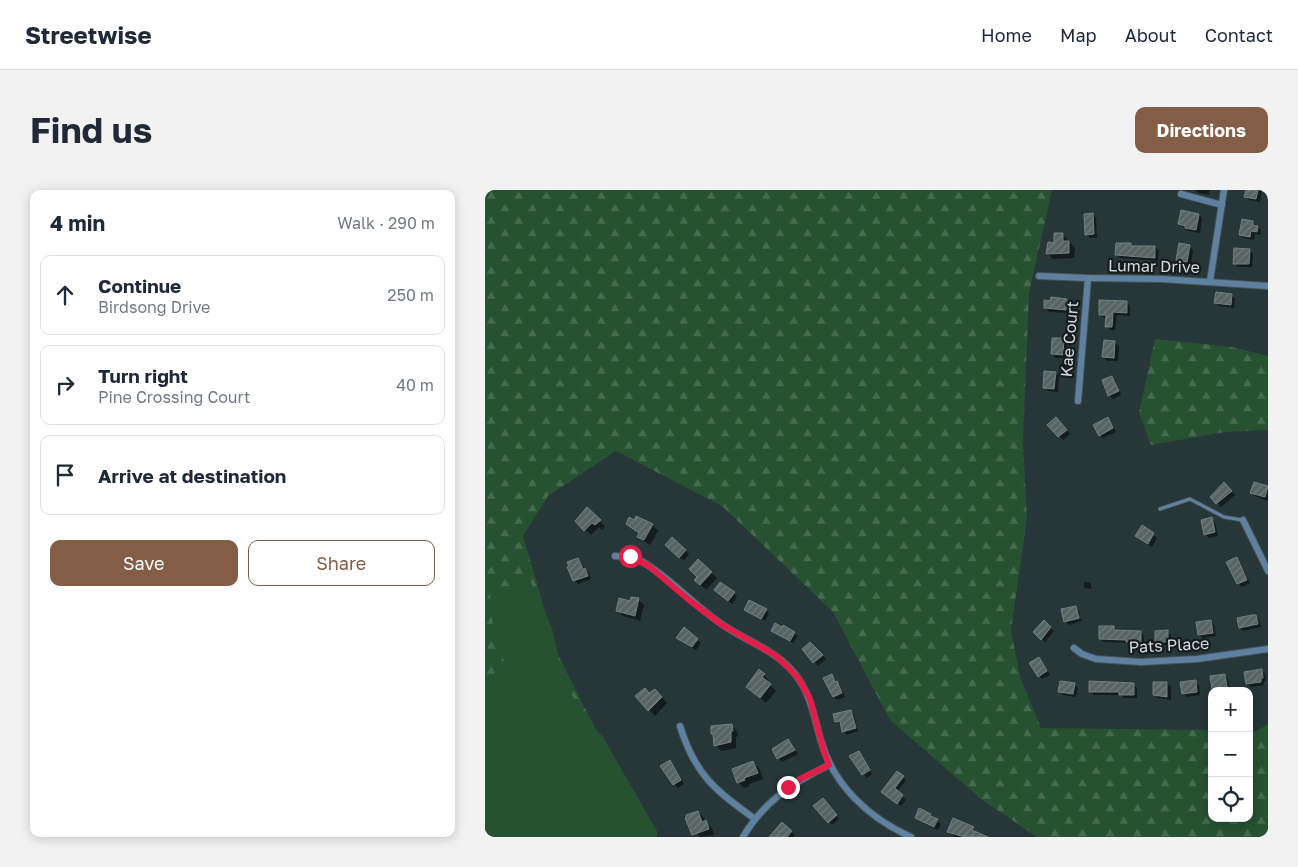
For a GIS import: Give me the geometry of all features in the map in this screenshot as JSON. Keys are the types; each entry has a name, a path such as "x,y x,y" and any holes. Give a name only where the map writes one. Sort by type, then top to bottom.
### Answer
{"street":[{"path":"1210,281 1224,190"},
{"path":"1181,194 1222,205"},
{"name":"Lumar Drive","path":"1039,276 1146,278 1268,286"},
{"name":"Kae Court","path":"1078,401 1088,278"},
{"path":"1243,520 1268,571"},
{"path":"615,556 630,556 643,562 721,624 775,655 787,666 799,679 810,699 829,765 846,788 867,810 891,827 911,837"},
{"name":"Pats Place","path":"1074,648 1088,657 1096,659 1141,662 1197,659 1268,649"},
{"path":"680,726 693,760 707,780 723,796 755,819"},
{"path":"743,837 770,802 800,779 829,765"}],"lane":[{"path":"1160,509 1190,498 1225,517 1243,520"}],"green space":[{"path":"485,190 1052,190 1029,293 1023,442 1027,518 1011,630 1020,677 1041,728 1208,730 1208,822 1253,822 1253,731 1268,724 1268,837 1037,837 981,799 890,720 833,612 722,506 616,451 548,496 523,536 558,655 596,730 641,837 485,837"},
{"path":"1155,339 1232,347 1268,356 1268,430 1225,432 1151,445 1139,413"},
{"path":"530,581 552,628 562,673 582,716 603,737 657,831 657,837 485,837 485,685 504,661 493,629 490,591 513,596"}],"building":[{"path":"1246,190 1258,190 1256,199 1244,197"},
{"path":"1181,210 1199,214 1196,230 1185,228 1185,226 1178,224"},
{"path":"1093,213 1094,234 1085,235 1084,214"},
{"path":"1242,219 1253,221 1253,225 1258,226 1257,232 1251,231 1250,237 1239,235"},
{"path":"1054,233 1063,233 1063,241 1069,241 1069,253 1046,254 1048,242 1054,243"},
{"path":"1116,243 1131,243 1131,246 1155,246 1155,258 1115,255"},
{"path":"1179,243 1190,245 1187,262 1176,260"},
{"path":"1234,248 1250,249 1249,264 1233,264"},
{"path":"1216,292 1232,294 1231,305 1214,303"},
{"path":"1051,297 1067,299 1066,310 1044,308 1044,300 1050,301"},
{"path":"1099,300 1127,301 1127,313 1113,312 1112,327 1105,327 1106,315 1099,315"},
{"path":"1052,338 1064,338 1063,355 1051,354"},
{"path":"1104,340 1115,341 1114,358 1102,357"},
{"path":"1044,371 1056,372 1054,389 1043,388"},
{"path":"1112,376 1119,391 1108,396 1102,380"},
{"path":"1056,417 1067,430 1058,437 1047,425"},
{"path":"1108,417 1113,428 1099,436 1093,425"},
{"path":"1224,482 1232,491 1216,504 1210,497"},
{"path":"1254,482 1268,486 1265,497 1250,493"},
{"path":"587,507 601,520 595,525 592,523 584,531 575,521"},
{"path":"636,516 653,524 644,540 637,537 639,533 626,524 629,517 634,520"},
{"path":"1212,517 1215,532 1204,535 1201,520"},
{"path":"1142,525 1154,533 1148,544 1135,536"},
{"path":"672,537 686,550 679,558 665,545"},
{"path":"1237,557 1247,580 1237,584 1226,562"},
{"path":"578,558 588,576 573,581 567,567 569,566 567,562"},
{"path":"698,559 712,572 700,585 694,580 697,577 689,569"},
{"path":"720,582 735,592 728,601 714,590"},
{"path":"631,597 639,598 635,616 616,611 619,598 630,601"},
{"path":"749,600 767,609 761,619 744,610"},
{"path":"1076,606 1079,618 1064,622 1061,609"},
{"path":"1256,615 1258,624 1239,628 1237,618"},
{"path":"1044,620 1051,627 1041,640 1033,632"},
{"path":"1211,620 1213,633 1198,635 1196,622"},
{"path":"775,623 795,632 790,641 771,631"},
{"path":"1099,626 1114,626 1114,630 1141,631 1141,642 1099,639"},
{"path":"684,627 698,639 692,647 676,638"},
{"path":"1168,630 1168,642 1155,642 1155,631"},
{"path":"810,642 823,655 813,663 802,649"},
{"path":"1039,657 1047,671 1038,677 1029,663"},
{"path":"759,669 765,674 762,677 771,684 760,698 746,687"},
{"path":"1262,669 1263,678 1261,678 1261,682 1246,684 1244,672"},
{"path":"832,674 842,693 833,697 823,678"},
{"path":"1225,674 1227,687 1212,687 1210,676"},
{"path":"1196,680 1197,692 1182,694 1180,682"},
{"path":"1060,681 1075,683 1073,694 1058,692"},
{"path":"1089,681 1134,683 1134,695 1119,695 1119,692 1089,692"},
{"path":"1153,682 1167,682 1167,697 1153,695"},
{"path":"645,688 649,693 655,689 662,697 648,711 635,696"},
{"path":"851,710 856,728 842,732 840,721 835,722 833,714"},
{"path":"732,724 731,742 714,746 711,726"},
{"path":"788,739 795,750 777,759 772,749"},
{"path":"859,751 870,770 862,775 849,756"},
{"path":"670,760 681,780 673,785 660,766"},
{"path":"753,761 758,773 744,778 745,780 737,783 732,769"},
{"path":"897,771 904,776 895,788 903,795 897,804 881,792"},
{"path":"823,798 837,815 828,823 813,806"},
{"path":"919,808 938,819 934,827 915,818"},
{"path":"698,811 702,822 706,820 709,829 692,835 685,818 686,815"},
{"path":"953,818 974,827 972,830 988,837 965,837 947,832"},
{"path":"782,822 792,831 787,837 769,837"}],"route":[{"path":"630,556 649,566 721,624 775,655 799,679 812,704 820,739 829,765 788,787"}]}
